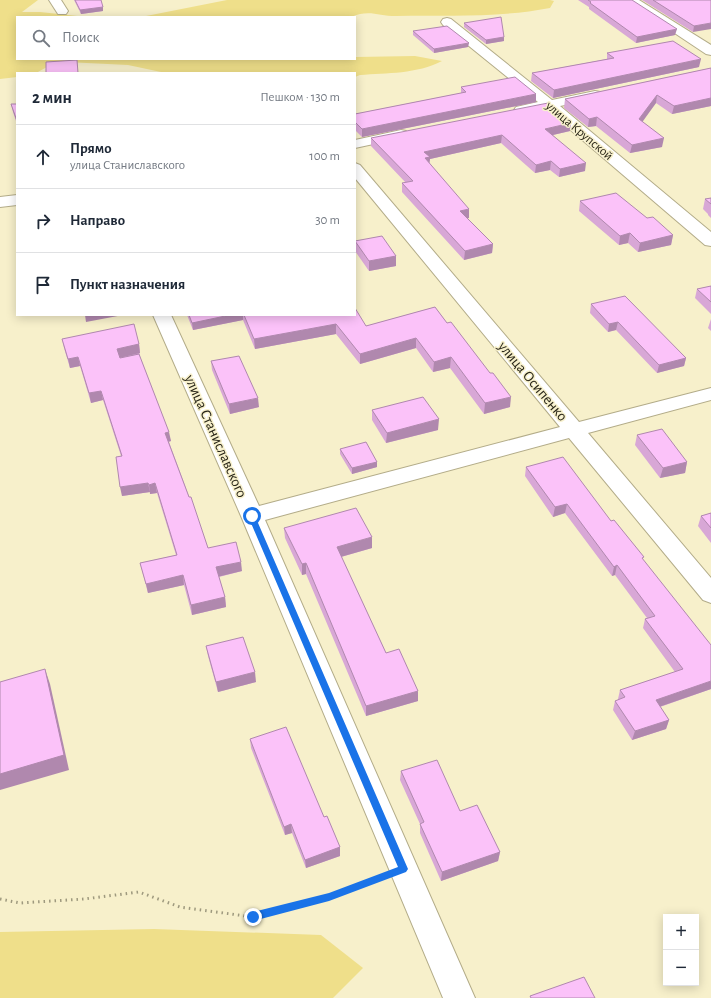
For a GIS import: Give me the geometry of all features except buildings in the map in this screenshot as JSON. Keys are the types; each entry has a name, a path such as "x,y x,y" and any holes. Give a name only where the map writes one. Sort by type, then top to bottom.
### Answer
{"street":[{"path":"55,0 62,11"},
{"path":"631,0 711,51"},
{"name":"улица Крупской","path":"447,22 550,105 711,241"},
{"path":"511,112 611,91"},
{"path":"356,144 417,131"},
{"name":"улица Осипенко","path":"356,169 711,594"},
{"path":"0,202 16,200"},
{"name":"улица Станиславского","path":"162,316 252,516 459,998"},
{"path":"252,516 711,394"}],"path":[{"path":"0,899 20,903 84,899 139,892 180,907 253,917 329,897 403,869"}],"shaded area":[{"path":"0,0 38,0 22,12 40,12 78,16 16,16 16,60 356,60 356,57 415,56 442,61 412,71 356,77 356,72 161,72 128,65 66,62 47,67 38,72 16,72 16,77 0,79"},
{"path":"227,0 554,1 550,8 492,15 390,16 363,13 354,16 146,16"},
{"path":"154,929 321,935 363,968 333,998 0,998 0,932"}],"route":[{"path":"252,516 403,869 329,897 253,917"}]}
